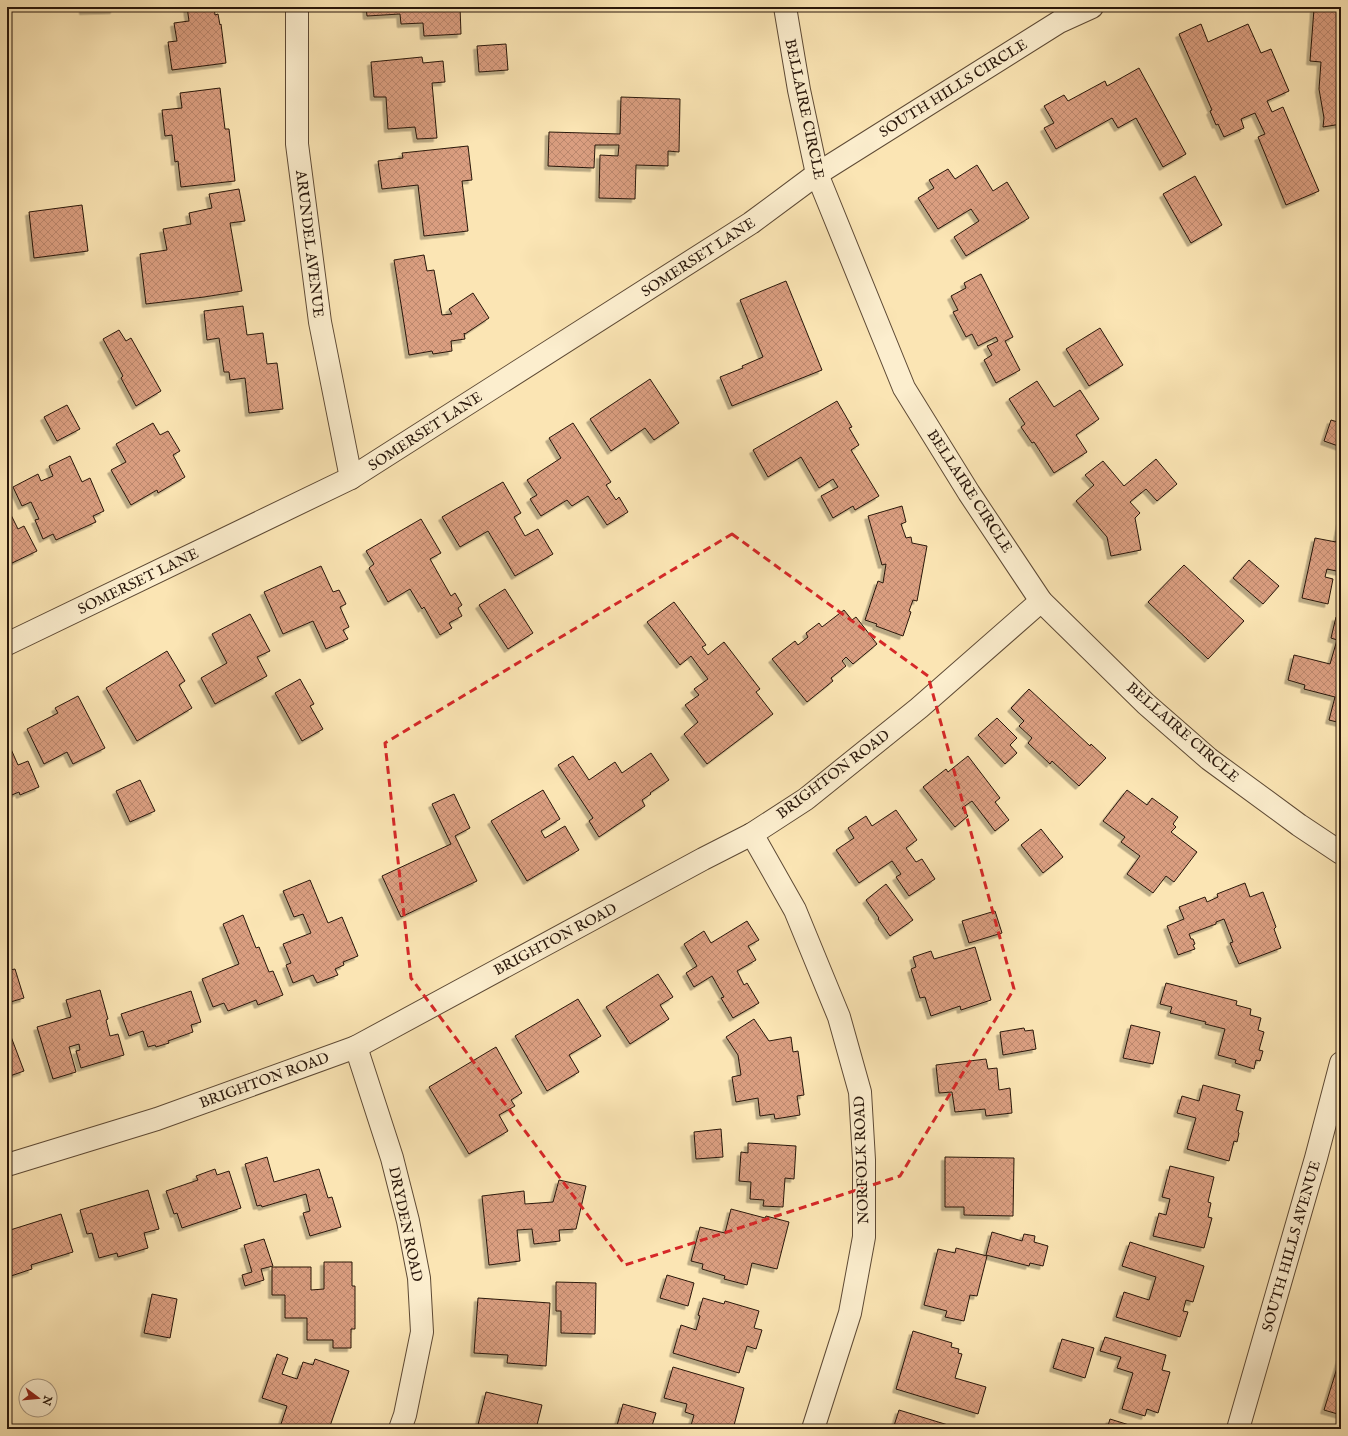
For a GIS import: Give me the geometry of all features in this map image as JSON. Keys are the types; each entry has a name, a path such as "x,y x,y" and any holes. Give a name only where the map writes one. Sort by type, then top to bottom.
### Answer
{"street":[{"name":"ARUNDEL AVENUE","path":"297,7 297,144 320,322 351,478"},
{"name":"BELLAIRE CIRCLE","path":"785,7 799,90 817,174 904,388 969,493 1041,601 1146,704 1209,759 1341,853"},
{"name":"SOUTH HILLS CIRCLE","path":"817,174 1059,22 1092,7"},
{"name":"SOMERSET LANE","path":"7,644 351,478 751,223 817,174"},
{"name":"BRIGHTON ROAD","path":"7,1165 157,1119 356,1047 752,834 812,794 919,708 1041,601"},
{"name":"NORFOLK ROAD","path":"752,834 798,917 839,1017 860,1092 864,1160 864,1237 850,1313 812,1429"},
{"name":"DRYDEN ROAD","path":"356,1047 392,1158 408,1221 419,1278 422,1332 405,1415 400,1429"},
{"name":"SOUTH HILLS AVENUE","path":"1238,1429 1314,1166 1341,1063"}],"highlighted area":[{"path":"732,534 928,676 1014,989 900,1176 625,1265 411,978 385,743"}],"building":[{"path":"83,7 114,7 114,10 83,11"},
{"path":"187,7 214,7 215,15 218,14 220,25 221,24 226,63 172,70 168,42 177,41 174,23 189,21"},
{"path":"366,7 460,7 461,34 424,36 423,23 401,24 400,14 367,16"},
{"path":"1314,9 1341,11 1341,124 1323,127 1324,118 1319,89 1321,62 1310,61"},
{"path":"1201,24 1208,42 1248,24 1261,53 1271,49 1289,91 1267,101 1272,112 1283,107 1319,191 1286,205 1258,137 1265,134 1255,113 1241,119 1244,128 1224,137 1218,124 1216,125 1210,111 1212,110 1179,34"},
{"path":"506,44 508,70 479,72 477,46"},
{"path":"422,57 423,63 443,61 445,82 432,83 437,138 417,139 415,127 388,129 386,97 374,97 371,62"},
{"path":"1139,68 1186,154 1163,167 1136,118 1118,128 1112,118 1056,149 1044,128 1054,123 1044,106 1064,95 1068,101 1105,81 1107,86"},
{"path":"220,88 225,129 229,129 235,181 181,187 178,161 175,162 172,135 165,136 162,110 182,108 180,93"},
{"path":"621,97 680,99 679,152 668,151 668,166 636,165 635,199 599,198 600,155 618,156 619,145 595,145 594,168 548,166 549,132 620,134"},
{"path":"468,146 472,180 462,181 468,231 424,236 418,185 382,189 378,161 403,158 402,153"},
{"path":"977,165 993,191 1007,182 1029,218 966,256 954,237 979,221 971,209 938,229 918,198 934,188 929,180 948,169 955,179"},
{"path":"1195,176 1222,225 1191,243 1163,194"},
{"path":"239,189 245,221 230,223 242,291 146,304 140,254 167,250 163,229 191,224 189,213 212,208 209,194"},
{"path":"82,205 88,251 34,258 29,212"},
{"path":"424,255 427,271 434,270 442,315 452,314 449,309 473,293 489,318 465,334 464,333 465,339 451,341 452,351 433,354 432,351 409,355 394,260"},
{"path":"981,274 1013,337 1005,341 1020,370 996,383 984,360 992,355 987,346 998,341 996,337 978,346 972,334 966,337 953,312 958,310 951,296 966,288 964,283"},
{"path":"786,281 822,370 732,406 720,377 743,368 742,366 763,357 740,300"},
{"path":"243,306 247,335 263,333 267,364 277,363 283,409 249,413 245,378 230,380 229,372 224,372 219,338 207,340 204,311"},
{"path":"1100,328 1123,365 1089,386 1066,349"},
{"path":"119,330 126,341 131,338 161,391 136,406 121,378 123,376 103,339"},
{"path":"650,379 679,423 654,440 645,428 611,451 590,419"},
{"path":"1037,381 1054,407 1080,390 1099,419 1076,435 1087,452 1054,473 1034,442 1032,443 1021,427 1025,424 1009,399"},
{"path":"837,401 852,427 849,428 859,445 851,450 879,496 855,510 853,506 833,518 821,496 838,487 833,479 819,488 801,457 768,477 753,450"},
{"path":"67,405 80,429 57,441 44,417"},
{"path":"1331,420 1341,423 1341,447 1324,441"},
{"path":"153,423 160,435 168,431 180,451 173,455 185,477 158,493 157,490 131,505 111,470 126,462 116,444"},
{"path":"573,423 611,482 606,485 616,500 619,497 628,512 607,525 588,496 572,506 567,500 541,516 530,499 537,495 527,480 561,458 549,438"},
{"path":"70,456 82,482 90,478 104,511 93,516 96,522 56,540 53,534 43,539 35,520 39,519 31,502 22,506 13,487 38,474 41,481 53,476 49,466"},
{"path":"1156,459 1177,484 1157,501 1146,489 1130,502 1140,513 1135,518 1141,550 1111,556 1107,537 1076,501 1094,485 1085,475 1103,461 1124,486"},
{"path":"503,482 521,513 514,517 525,536 538,529 553,554 515,576 488,531 460,547 442,517"},
{"path":"902,506 906,522 901,524 906,538 911,537 912,543 927,546 917,601 913,600 909,611 911,612 903,636 876,626 877,624 865,620 878,581 883,583 886,564 882,565 868,516"},
{"path":"7,507 18,529 24,526 37,551 10,564 9,562 7,563"},
{"path":"1341,518 1341,572 1327,569 1325,577 1333,579 1328,604 1302,598 1315,538 1336,542"},
{"path":"421,519 441,553 430,559 451,596 455,593 462,605 458,608 462,616 449,623 452,628 440,635 424,607 422,609 410,589 388,602 369,568 374,564 366,551"},
{"path":"1249,560 1279,586 1263,604 1233,578"},
{"path":"1184,565 1244,621 1208,659 1148,602"},
{"path":"321,566 333,592 339,590 346,604 340,607 349,627 343,630 348,639 326,649 313,621 283,634 264,592"},
{"path":"505,589 533,633 508,649 479,605"},
{"path":"674,602 706,645 702,647 708,655 724,642 760,689 756,692 773,714 707,764 684,734 698,722 685,705 699,695 694,689 708,679 691,656 680,665 647,622"},
{"path":"844,610 852,620 856,617 877,644 853,664 846,657 842,661 846,666 831,678 833,681 807,702 772,659 795,641 798,645 808,637 806,633 819,623 822,627"},
{"path":"250,614 270,651 257,657 267,676 215,704 201,678 227,663 212,634"},
{"path":"1336,617 1341,618 1341,723 1329,720 1335,697 1304,689 1305,685 1288,680 1294,655 1330,664 1337,640 1331,638"},
{"path":"167,651 185,681 179,685 192,708 137,741 106,688"},
{"path":"300,679 314,704 310,706 323,729 302,741 275,693"},
{"path":"1029,689 1090,746 1091,744 1106,758 1079,786 1052,761 1050,764 1028,743 1032,738 1019,726 1024,721 1011,708"},
{"path":"78,696 105,748 73,764 67,752 44,764 27,729 58,713 55,708"},
{"path":"997,718 1017,738 1010,745 1017,753 1005,764 978,735"},
{"path":"7,740 18,765 28,761 39,787 20,795 19,792 7,797"},
{"path":"651,753 669,780 642,800 645,806 599,837 589,821 593,818 558,765 573,756 589,780 615,762 622,773"},
{"path":"968,756 1000,798 995,802 1009,820 995,831 972,801 962,808 968,816 955,827 923,787 946,769 948,772"},
{"path":"140,780 155,811 130,822 116,791"},
{"path":"543,790 560,819 541,831 545,838 565,826 579,850 527,881 491,821"},
{"path":"1127,790 1147,805 1152,798 1178,817 1173,824 1176,827 1171,832 1197,852 1174,882 1166,876 1153,893 1127,874 1140,856 1121,842 1125,837 1103,821"},
{"path":"454,794 470,828 455,836 477,881 401,917 382,876 451,844 432,804"},
{"path":"896,810 917,840 906,848 916,862 922,859 935,879 909,896 896,877 901,874 892,861 859,883 836,850 854,838 848,828 866,816 872,826"},
{"path":"1041,829 1063,857 1043,873 1021,845"},
{"path":"310,880 328,923 342,917 358,956 343,962 344,965 335,969 338,975 317,983 313,975 293,983 286,965 291,963 283,944 311,933 303,914 294,917 283,891"},
{"path":"1245,883 1250,897 1263,892 1276,927 1274,929 1281,948 1239,964 1230,943 1233,942 1224,919 1216,922 1216,924 1189,934 1195,944 1193,945 1195,949 1178,955 1167,926 1184,919 1179,907 1205,897 1207,902 1218,897 1217,894"},
{"path":"886,884 913,920 890,936 866,900"},
{"path":"995,911 1002,933 969,943 962,921"},
{"path":"243,915 256,948 259,947 269,972 273,971 283,995 258,1005 256,1000 228,1011 224,1003 213,1007 202,979 239,964 223,924"},
{"path":"747,921 759,940 748,946 756,960 737,971 744,985 747,983 759,1003 733,1018 721,998 724,997 712,976 694,987 686,973 697,966 684,944 704,931 711,943"},
{"path":"975,947 991,1000 961,1010 960,1006 931,1016 925,997 920,998 911,969 916,967 913,957 931,951 934,959"},
{"path":"7,964 9,964 10,970 15,969 24,998 7,1003"},
{"path":"658,974 673,997 660,1005 669,1019 630,1044 606,1007"},
{"path":"1166,983 1237,1001 1236,1005 1251,1009 1250,1015 1261,1018 1258,1030 1264,1032 1259,1050 1263,1051 1260,1061 1256,1060 1254,1069 1235,1063 1236,1060 1218,1055 1225,1029 1205,1024 1206,1022 1170,1013 1172,1007 1160,1004"},
{"path":"100,990 108,1019 106,1020 110,1036 118,1034 124,1055 81,1068 76,1051 80,1050 79,1044 69,1047 76,1072 53,1079 37,1027 71,1017 66,1000"},
{"path":"191,991 201,1022 191,1025 193,1032 156,1047 155,1045 148,1047 143,1031 129,1036 121,1014"},
{"path":"578,999 601,1036 569,1055 579,1072 547,1091 515,1036"},
{"path":"754,1019 769,1041 791,1037 793,1052 798,1051 804,1095 797,1096 800,1115 775,1119 774,1114 760,1116 758,1098 736,1102 732,1077 741,1075 738,1055 726,1037"},
{"path":"1131,1025 1160,1032 1153,1064 1123,1058"},
{"path":"1024,1028 1025,1031 1033,1030 1036,1049 1003,1055 1000,1032"},
{"path":"10,1034 24,1071 7,1077 7,1035"},
{"path":"496,1047 522,1093 511,1100 515,1106 499,1115 508,1131 469,1154 429,1087"},
{"path":"986,1059 988,1069 997,1068 999,1090 1010,1088 1012,1113 986,1116 985,1109 955,1112 952,1092 939,1093 936,1065"},
{"path":"1203,1085 1240,1095 1236,1110 1243,1112 1237,1142 1234,1141 1229,1161 1187,1149 1196,1118 1177,1113 1182,1096 1199,1101"},
{"path":"721,1129 723,1157 696,1159 694,1132"},
{"path":"748,1143 796,1146 794,1179 785,1178 783,1207 763,1206 764,1200 750,1199 751,1182 739,1181 741,1152 748,1153"},
{"path":"267,1157 274,1182 319,1169 328,1198 332,1197 341,1227 310,1236 303,1213 310,1211 306,1194 262,1207 261,1205 257,1206 245,1164"},
{"path":"945,1157 1014,1158 1013,1216 964,1215 964,1207 945,1207"},
{"path":"1170,1166 1214,1177 1208,1202 1211,1203 1208,1217 1212,1218 1204,1248 1153,1236 1159,1213 1166,1215 1170,1199 1162,1197"},
{"path":"215,1169 217,1175 229,1171 241,1208 182,1228 177,1213 174,1214 166,1191 198,1180 196,1176"},
{"path":"559,1180 586,1186 576,1229 559,1230 560,1241 534,1244 532,1229 517,1230 520,1261 489,1265 482,1196 524,1191 525,1204 553,1202"},
{"path":"148,1190 159,1229 144,1233 148,1248 118,1257 117,1253 99,1258 92,1233 87,1234 80,1210"},
{"path":"731,1209 765,1218 766,1216 789,1222 777,1269 752,1263 747,1285 724,1279 725,1276 702,1269 703,1264 691,1261 700,1227 725,1233"},
{"path":"61,1214 73,1252 31,1265 32,1269 8,1277 7,1231"},
{"path":"992,1232 1022,1241 1024,1234 1035,1236 1034,1242 1048,1246 1043,1266 1030,1263 1029,1266 986,1255"},
{"path":"264,1239 273,1266 261,1269 264,1280 245,1286 242,1275 252,1272 244,1245"},
{"path":"1130,1242 1204,1266 1193,1302 1186,1300 1183,1311 1188,1312 1180,1337 1116,1317 1124,1292 1149,1300 1156,1277 1122,1266"},
{"path":"956,1248 987,1256 977,1296 970,1295 964,1321 945,1317 947,1311 924,1305 938,1249 955,1253"},
{"path":"324,1262 352,1262 352,1286 355,1286 355,1329 351,1329 351,1348 333,1348 333,1340 307,1340 307,1318 285,1318 285,1295 272,1295 272,1267 311,1267 311,1290 324,1289"},
{"path":"667,1275 694,1283 688,1306 660,1298"},
{"path":"556,1282 596,1283 595,1334 561,1333 561,1311 556,1311"},
{"path":"152,1294 177,1299 170,1338 144,1333"},
{"path":"478,1298 550,1303 546,1366 507,1363 508,1355 474,1353"},
{"path":"703,1298 724,1304 725,1301 759,1311 754,1328 762,1330 756,1349 747,1346 739,1373 673,1353 681,1325 696,1330 700,1316 698,1315"},
{"path":"913,1331 952,1343 951,1347 959,1349 958,1353 962,1354 955,1378 986,1387 978,1414 896,1389"},
{"path":"1105,1337 1166,1355 1162,1370 1170,1372 1158,1413 1147,1409 1145,1416 1122,1409 1133,1373 1117,1368 1121,1357 1100,1351"},
{"path":"1062,1339 1094,1348 1085,1378 1053,1368"},
{"path":"277,1354 288,1358 282,1374 297,1379 303,1362 313,1365 315,1359 349,1371 329,1429 287,1429 280,1427 287,1406 262,1398"},
{"path":"1341,1355 1341,1415 1324,1410"},
{"path":"673,1367 744,1388 733,1429 690,1429 694,1415 685,1412 687,1404 664,1398"},
{"path":"486,1392 542,1405 536,1429 477,1429"},
{"path":"623,1404 656,1413 651,1429 616,1429"},
{"path":"899,1410 948,1425 947,1429 893,1429"},
{"path":"1110,1419 1142,1429 1107,1429"}]}
